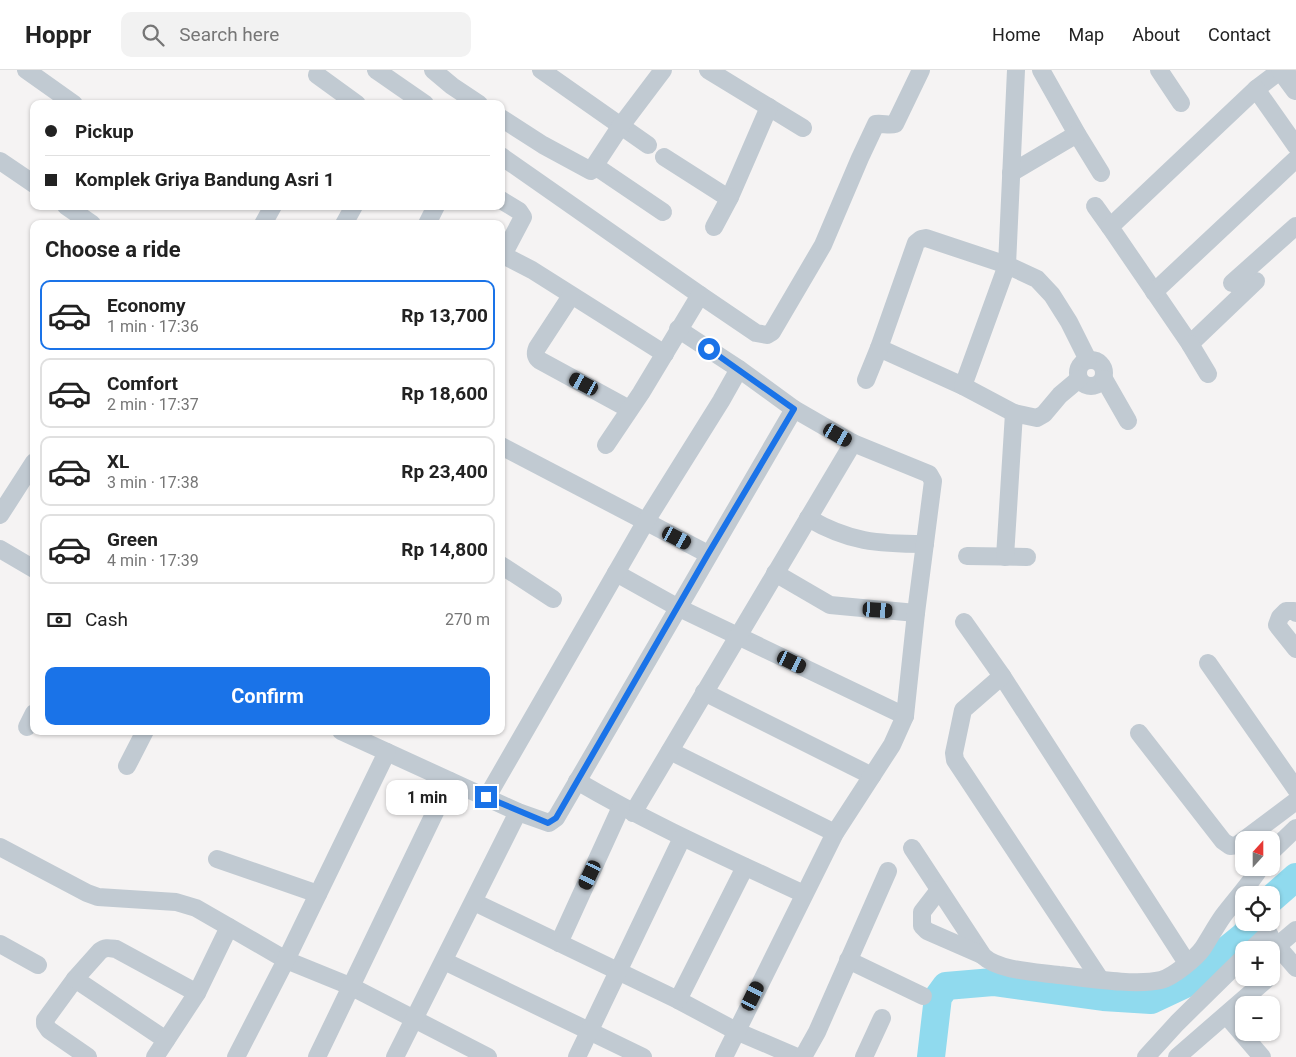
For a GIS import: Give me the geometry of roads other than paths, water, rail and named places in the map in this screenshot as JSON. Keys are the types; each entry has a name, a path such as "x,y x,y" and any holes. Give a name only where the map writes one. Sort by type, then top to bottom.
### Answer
{"street":[{"path":"26,70 68,100"},
{"path":"376,70 419,100"},
{"path":"433,70 473,100"},
{"path":"541,70 648,145"},
{"path":"708,70 803,128"},
{"path":"505,159 756,333 767,335 772,332 823,245 876,124 895,124 921,70"},
{"path":"963,386 1007,264 1016,70"},
{"path":"1041,70 1101,173"},
{"path":"1159,70 1181,103"},
{"path":"1110,227 1256,89 1281,70 1296,89"},
{"path":"505,121 589,171 593,170 655,72"},
{"path":"317,75 338,99"},
{"path":"1256,89 1296,146"},
{"path":"714,227 730,197 769,107"},
{"path":"1010,173 1077,134"},
{"path":"664,157 730,197"},
{"path":"1154,292 1296,159"},
{"path":"0,161 30,181"},
{"path":"596,166 663,212"},
{"path":"505,202 519,211 523,217 505,251"},
{"path":"1095,206 1190,344 1208,374"},
{"path":"72,210 86,220"},
{"path":"1232,283 1296,226"},
{"path":"866,380 916,243 926,238 1007,264 1037,279 1052,295 1069,322 1088,360"},
{"path":"505,258 532,270 665,354"},
{"path":"1190,344 1256,281"},
{"path":"606,445 665,354 700,294"},
{"path":"571,296 537,348 536,357 629,409"},
{"path":"678,329 739,369 794,409 852,443 929,474 932,482 905,716 892,745 835,833 724,1057"},
{"path":"879,348 963,386 1014,413 1037,418 1044,414 1060,395 1079,379"},
{"path":"1088,360 1100,362 1103,367 1104,379 1100,384 1094,386 1082,384 1079,379 1079,367 1088,360"},
{"path":"486,797 646,521 739,369"},
{"path":"1104,379 1128,421"},
{"path":"350,735 518,812 548,823 556,818 677,607 794,409"},
{"path":"1004,556 1014,413"},
{"path":"560,943 627,810 670,751 852,443"},
{"path":"505,448 708,554"},
{"path":"0,515 30,468"},
{"path":"808,518 827,529 864,541 889,544 924,544"},
{"path":"0,549 30,567"},
{"path":"967,556 1027,557"},
{"path":"505,568 552,599"},
{"path":"616,573 677,607 905,716"},
{"path":"775,573 830,605 916,613"},
{"path":"1296,613 1294,611 1286,611 1280,617 1278,626 1296,649"},
{"path":"964,622 1002,676 1187,963"},
{"path":"1208,663 1296,789"},
{"path":"1002,676 963,710 954,752 955,760 1100,980"},
{"path":"704,692 872,776"},
{"path":"1139,733 1223,841 1230,846 1235,845"},
{"path":"126,766 143,735"},
{"path":"670,751 835,833"},
{"path":"236,1057 286,960 387,752"},
{"path":"317,1057 450,781"},
{"path":"577,781 627,810 682,838 804,894"},
{"path":"1256,831 1296,801"},
{"path":"395,1057 518,812"},
{"path":"1280,843 1296,828"},
{"path":"577,1057 682,838"},
{"path":"0,847 98,897 176,902 196,908 286,960 350,986 488,1057"},
{"path":"912,848 983,956"},
{"path":"217,859 318,894"},
{"path":"678,1000 745,867"},
{"path":"803,1057 817,1032 888,871"},
{"path":"939,890 922,912 922,926 927,931 983,956 996,964 1012,968 1100,980 1147,982 1163,980 1187,963 1201,950 1223,916 1235,904"},
{"path":"474,902 736,1030 798,1057"},
{"path":"155,1057 197,993 229,927"},
{"path":"1278,941 1296,930"},
{"path":"0,944 38,965"},
{"path":"88,1057 49,1030 44,1024 75,979 104,948 116,949 197,993"},
{"path":"848,960 922,996"},
{"path":"444,961 643,1057"},
{"path":"1146,1057 1177,1023 1235,966"},
{"path":"75,979 166,1040"},
{"path":"1177,1057 1259,986"},
{"path":"1226,1016 1262,1057"},
{"path":"864,1057 882,1018"}],"waterway":[{"path":"1280,891 1296,877"},
{"path":"931,1057 938,997 946,986 993,982 1103,997 1151,1000 1185,984 1247,931"}]}
